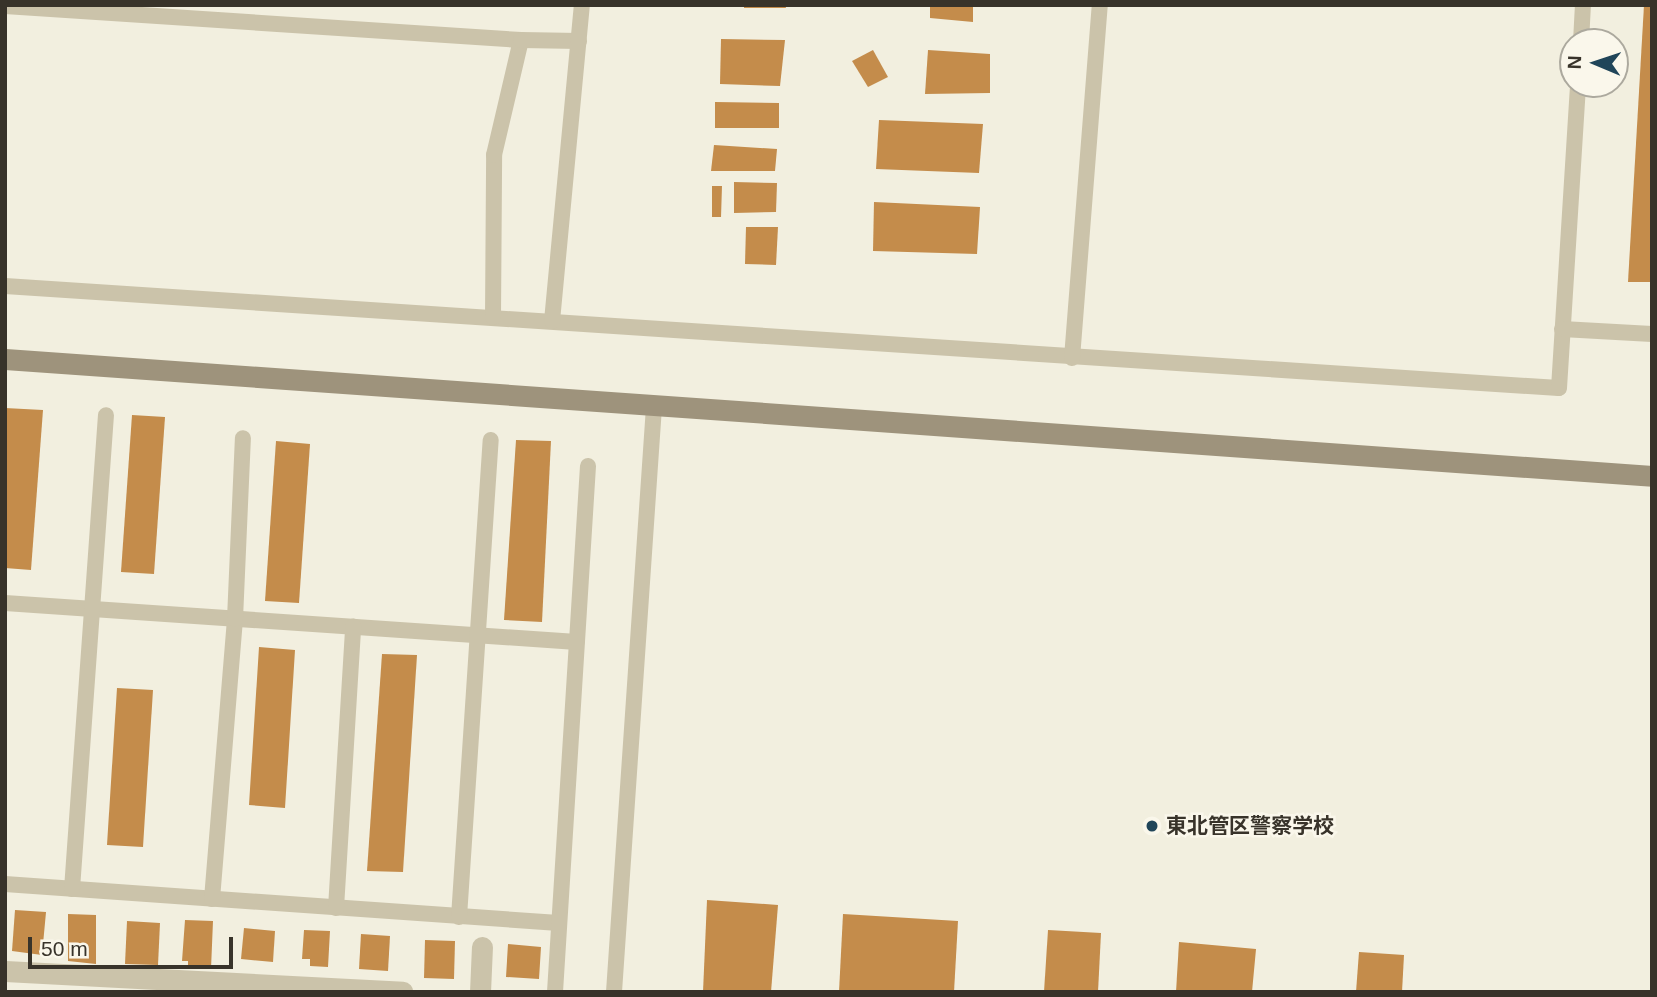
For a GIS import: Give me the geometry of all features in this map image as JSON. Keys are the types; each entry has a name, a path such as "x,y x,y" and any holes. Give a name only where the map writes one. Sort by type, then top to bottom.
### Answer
{"street":[{"path":"5,359 1652,476"},
{"path":"480,992 482,947"},
{"path":"5,971 44,982 402,992"}],"lane":[{"path":"552,321 582,5"},
{"path":"1072,358 1100,5"},
{"path":"1582,28 1583,5"},
{"path":"5,6 521,40 579,41"},
{"path":"493,317 494,155 521,40"},
{"path":"5,286 1559,388 1577,98"},
{"path":"1562,329 1652,334"},
{"path":"614,992 654,407"},
{"path":"72,889 106,415"},
{"path":"212,899 235,619 243,438"},
{"path":"459,916 491,440"},
{"path":"555,992 588,466"},
{"path":"5,603 577,642"},
{"path":"336,908 354,627"},
{"path":"5,884 559,923"}],"building":[{"path":"744,5 785,5 786,8 744,8"},
{"path":"930,5 973,5 973,22 930,18"},
{"path":"1644,5 1652,5 1652,282 1628,282"},
{"path":"721,39 785,40 780,86 720,84"},
{"path":"873,50 888,77 868,87 852,61"},
{"path":"928,50 990,54 990,93 925,94"},
{"path":"715,102 779,103 779,128 715,128"},
{"path":"879,120 983,124 979,173 876,169"},
{"path":"714,145 777,149 775,171 711,171"},
{"path":"734,182 777,183 776,212 734,213"},
{"path":"712,186 722,186 721,217 712,217"},
{"path":"874,202 980,207 977,254 873,251"},
{"path":"746,227 778,227 776,265 745,264"},
{"path":"5,408 43,410 31,570 5,568"},
{"path":"132,415 165,417 154,574 121,572"},
{"path":"516,440 551,441 542,622 504,620"},
{"path":"276,441 310,444 299,603 265,601"},
{"path":"259,647 295,650 285,808 249,805"},
{"path":"382,654 417,655 403,872 367,871"},
{"path":"117,688 153,690 143,847 107,845"},
{"path":"707,900 778,905 771,992 703,992"},
{"path":"15,910 46,912 42,955 12,951"},
{"path":"68,914 96,915 96,964 68,961"},
{"path":"843,914 958,921 954,992 839,992"},
{"path":"185,920 213,921 211,969 188,967 188,961 182,961"},
{"path":"127,921 160,923 158,965 125,964"},
{"path":"244,928 275,931 273,962 241,959"},
{"path":"304,930 330,931 328,967 310,966 310,959 302,959"},
{"path":"1048,930 1101,933 1098,992 1044,992"},
{"path":"361,934 390,936 388,971 359,969"},
{"path":"425,940 455,941 454,979 424,978"},
{"path":"1179,942 1256,949 1252,992 1176,992"},
{"path":"508,944 541,947 539,979 506,977"},
{"path":"1359,952 1404,955 1402,992 1356,992"}],"place":[{"name":"東北管区警察学校","path":"1152,826"}]}
